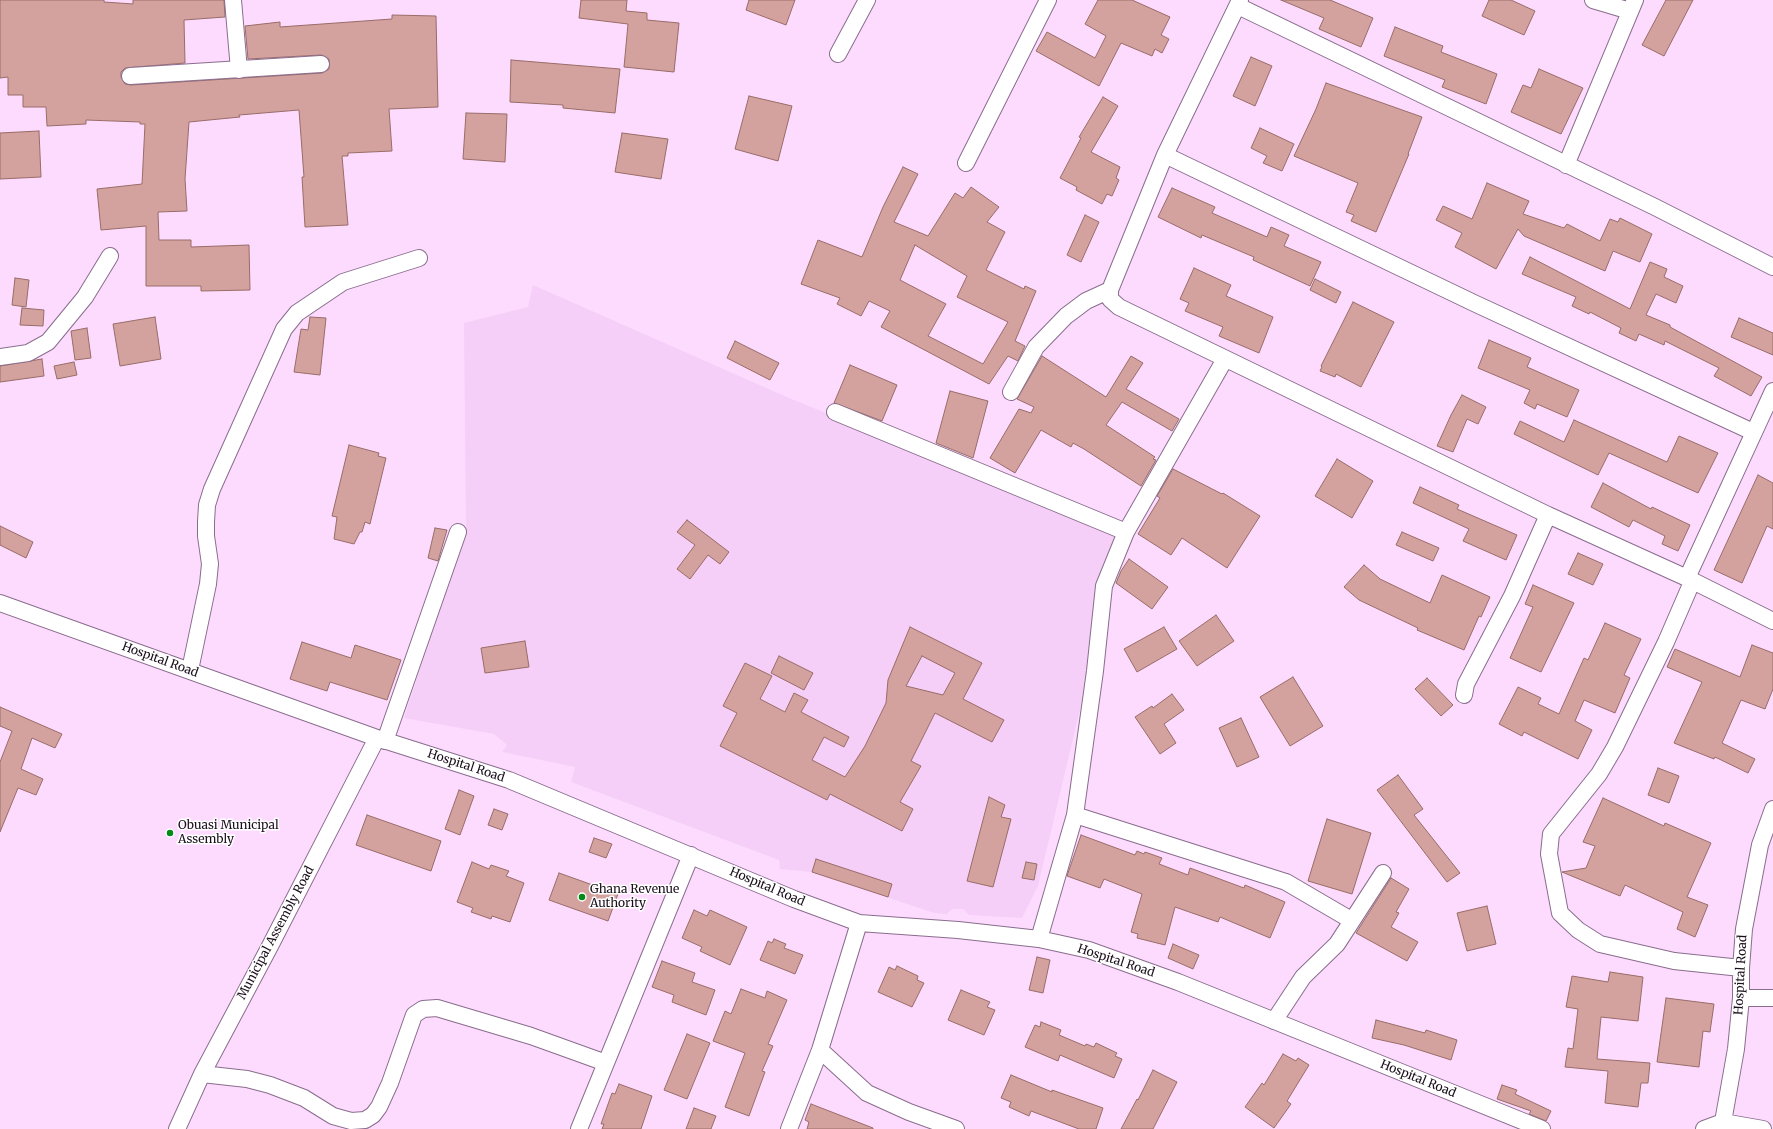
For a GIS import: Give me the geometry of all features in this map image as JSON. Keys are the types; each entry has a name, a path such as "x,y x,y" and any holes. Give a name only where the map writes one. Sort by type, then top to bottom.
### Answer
{"street":[{"path":"233,0 239,70"},
{"path":"838,54 867,0"},
{"path":"966,162 1048,0"},
{"path":"1566,165 1633,5 1593,0"},
{"path":"1773,267 1239,3 1165,155 1110,290 1110,299 1118,307 1773,621"},
{"path":"130,76 322,64"},
{"path":"1165,155 1476,304 1753,432"},
{"path":"0,357 28,353 48,342 85,297 110,256"},
{"path":"190,670 208,584 210,564 206,536 209,500 212,489 284,329 297,313 343,282 419,258"},
{"path":"1011,392 1036,347 1066,316 1086,302 1110,290"},
{"path":"1039,940 1075,815 1094,679 1104,586 1126,532 1225,359"},
{"path":"1741,968 1674,961 1600,944 1578,930 1560,913 1549,854 1551,834 1599,774 1615,747 1666,642 1690,580 1753,432 1773,392"},
{"path":"835,412 1126,532"},
{"path":"1464,695 1466,684 1512,596 1548,514"},
{"name":"Municipal Assembly Road","path":"177,1129 202,1074 381,739 458,532"},
{"name":"Hospital Road","path":"0,603 381,739 509,780 794,899 859,923 958,930 1039,940 1089,950 1178,982 1542,1129"},
{"name":"Hospital Road","path":"1723,1122 1736,1049 1741,998 1741,968 1744,929 1760,845 1773,809"},
{"path":"1075,815 1286,882 1351,920"},
{"path":"579,1129 691,855"},
{"path":"1274,1022 1303,976 1337,944 1351,920 1383,873"},
{"path":"789,1129 820,1050 859,923"},
{"path":"1741,998 1773,998"},
{"path":"202,1074 247,1079 270,1085 304,1098 333,1116 351,1121 365,1120 373,1115 379,1107 390,1083 414,1015 423,1009 437,1008 531,1036 606,1064"},
{"path":"820,1050 867,1093 909,1112 956,1129"},
{"path":"1704,1129 1723,1122 1763,1129"}],"shaded area":[{"path":"533,285 789,398 1117,532 1100,579 1081,705 1038,886 1022,918 969,915 963,909 952,909 947,914 934,913 812,872 780,869 779,860 571,782 575,767 502,752 507,745 494,734 404,718 466,528 464,323 528,307"}],"building":[{"path":"0,0 104,0 104,2 133,4 133,0 224,0 225,17 184,20 185,63 125,68 121,72 121,77 125,84 131,85 322,73 329,69 329,59 321,55 248,59 245,26 280,22 280,27 392,19 392,15 436,16 438,107 389,109 392,151 348,153 348,156 342,156 348,225 305,227 302,177 304,177 299,110 239,115 240,117 189,122 185,179 187,211 158,212 159,240 191,240 191,247 249,245 250,290 201,291 201,286 146,286 146,226 101,230 97,189 142,184 145,124 140,124 140,122 86,120 86,124 47,126 46,107 23,107 23,95 8,95 8,77 0,78"},
{"path":"581,0 627,0 626,11 647,13 647,20 679,23 674,72 624,67 628,24 579,18"},
{"path":"749,0 795,0 786,25 746,10"},
{"path":"1098,0 1132,0 1170,17 1161,35 1169,39 1162,53 1155,49 1152,56 1121,43 1099,86 1036,51 1047,32 1095,58 1106,36 1085,24"},
{"path":"1281,0 1330,0 1373,18 1361,47 1319,29 1324,18"},
{"path":"1489,0 1511,0 1535,11 1524,35 1482,16"},
{"path":"1666,0 1693,0 1664,56 1642,45"},
{"path":"1395,27 1443,46 1441,52 1497,74 1486,104 1442,87 1445,80 1384,56"},
{"path":"1251,57 1272,66 1255,106 1233,96"},
{"path":"511,60 620,69 615,113 563,108 563,105 510,102"},
{"path":"1539,69 1583,88 1561,134 1511,112 1523,85 1531,88"},
{"path":"1326,83 1422,117 1409,154 1376,232 1351,221 1354,215 1346,212 1358,183 1294,156 1316,109"},
{"path":"749,96 792,106 778,161 735,149"},
{"path":"1103,97 1118,106 1091,152 1120,167 1116,178 1119,180 1112,196 1107,194 1102,204 1076,190 1077,187 1060,178 1081,138 1079,137"},
{"path":"466,113 507,114 505,162 463,159"},
{"path":"1260,128 1294,144 1282,171 1263,163 1267,156 1251,148"},
{"path":"39,131 41,177 0,179 0,133"},
{"path":"622,133 668,139 661,179 615,172"},
{"path":"903,167 918,174 894,222 928,236 955,193 963,198 971,187 999,207 987,222 1005,232 986,270 1024,289 1025,286 1036,291 1015,341 1025,346 1018,361 1008,356 989,384 881,327 890,311 869,301 861,316 837,304 840,298 801,284 818,240 862,257 883,207","holes":["915,245 967,276 957,297 1008,322 983,364 928,336 946,304 900,280"]},
{"path":"1487,183 1529,201 1523,214 1564,228 1567,224 1600,241 1610,219 1618,222 1620,218 1652,234 1640,262 1613,251 1605,271 1524,236 1518,229 1496,269 1455,247 1462,233 1436,220 1443,206 1472,219"},
{"path":"1172,188 1215,207 1212,213 1267,237 1271,227 1289,235 1284,246 1321,262 1310,286 1253,260 1254,257 1202,235 1201,238 1158,217"},
{"path":"1085,215 1099,222 1081,262 1067,255"},
{"path":"1530,257 1630,309 1650,262 1667,269 1664,277 1683,286 1676,303 1656,294 1646,315 1670,325 1670,327 1762,377 1751,396 1714,376 1719,368 1665,341 1664,345 1639,334 1636,341 1619,333 1621,328 1590,312 1589,314 1572,306 1576,297 1522,274"},
{"path":"1194,268 1231,285 1226,296 1273,317 1259,353 1219,336 1223,327 1185,311 1189,303 1180,299"},
{"path":"15,278 29,280 26,307 12,305"},
{"path":"1315,279 1341,292 1336,303 1310,290"},
{"path":"1353,302 1394,322 1361,387 1336,374 1335,377 1320,371 1321,366"},
{"path":"22,308 44,310 43,326 20,325"},
{"path":"155,317 161,359 120,366 113,324"},
{"path":"310,317 326,318 320,375 294,372 301,329 308,330"},
{"path":"1739,318 1773,333 1773,355 1731,337"},
{"path":"87,328 91,358 75,360 71,331"},
{"path":"1489,340 1531,358 1527,367 1579,390 1567,417 1537,404 1535,409 1524,403 1530,390 1478,368"},
{"path":"735,341 779,363 770,380 727,358"},
{"path":"1042,356 1106,397 1131,356 1143,363 1126,389 1179,419 1172,431 1122,402 1106,425 1155,457 1153,459 1156,460 1141,486 1084,449 1073,443 1071,447 1041,430 1015,473 990,458 1019,409 1031,413 1034,407 1017,399"},
{"path":"42,359 44,376 0,382 0,366"},
{"path":"74,362 77,375 57,379 54,366"},
{"path":"850,365 897,385 882,421 834,403"},
{"path":"950,391 988,401 973,458 936,443"},
{"path":"1462,395 1486,407 1478,424 1467,419 1453,452 1437,446"},
{"path":"1574,420 1667,462 1679,436 1718,453 1698,493 1609,453 1598,475 1514,434 1520,421 1564,442"},
{"path":"349,445 379,453 378,456 386,458 370,524 365,522 362,532 360,532 354,544 334,539 337,517 332,516"},
{"path":"1337,459 1373,481 1352,518 1315,496"},
{"path":"1173,469 1222,494 1223,493 1260,516 1227,568 1182,538 1171,555 1138,534 1160,498 1157,496"},
{"path":"1758,475 1773,483 1773,529 1767,526 1742,583 1714,570"},
{"path":"1603,483 1651,509 1652,507 1690,525 1678,551 1662,544 1665,536 1633,520 1629,527 1591,507"},
{"path":"1420,487 1459,505 1457,509 1517,535 1506,560 1463,541 1469,529 1413,503"},
{"path":"687,520 729,552 720,564 708,555 690,579 677,569 695,545 677,532"},
{"path":"0,526 33,542 26,558 0,545"},
{"path":"435,528 447,530 438,561 428,558"},
{"path":"1402,532 1439,548 1433,561 1396,545"},
{"path":"1578,553 1603,564 1593,585 1568,574"},
{"path":"1129,559 1168,587 1152,609 1116,583 1121,571"},
{"path":"1364,565 1380,579 1430,603 1442,575 1490,597 1481,617 1479,616 1464,650 1417,630 1418,628 1359,600 1344,587"},
{"path":"1533,585 1574,603 1541,672 1510,658 1533,607 1525,604"},
{"path":"1216,615 1234,641 1197,666 1179,641"},
{"path":"1605,623 1641,639 1624,675 1630,678 1615,713 1584,700 1575,721 1592,730 1578,759 1524,732 1522,736 1499,724 1518,687 1541,698 1538,704 1559,714 1584,658 1588,660"},
{"path":"910,627 982,663 963,699 1004,720 992,742 935,713 911,761 921,766 900,802 913,809 902,831 830,794 827,800 720,746 737,713 723,706 745,663 772,676 760,699 785,712 794,693 808,700 801,712 849,737 844,747 824,737 812,760 845,777 865,746 886,703 888,680","holes":["922,656 955,673 943,695 906,686"]},
{"path":"1164,627 1177,649 1137,672 1124,649"},
{"path":"525,641 529,667 485,673 481,648"},
{"path":"302,642 351,658 355,645 401,660 387,700 330,682 327,691 290,679"},
{"path":"1752,645 1773,653 1773,689 1765,709 1741,700 1722,743 1755,759 1748,773 1715,757 1714,759 1674,743 1702,682 1667,667 1675,649 1740,677"},
{"path":"779,656 813,673 804,690 771,673"},
{"path":"1293,677 1323,726 1290,746 1260,697"},
{"path":"1427,678 1453,705 1441,716 1415,689"},
{"path":"1172,694 1184,710 1164,724 1176,743 1160,754 1135,717 1152,706 1153,708"},
{"path":"0,707 62,734 55,748 32,738 21,769 43,779 36,795 18,788 0,832 0,762 12,731 0,726"},
{"path":"1241,718 1259,757 1237,767 1219,728"},
{"path":"1658,768 1679,776 1669,803 1648,795"},
{"path":"1398,775 1423,809 1414,815 1460,873 1447,882 1377,790"},
{"path":"459,790 474,796 460,835 445,829"},
{"path":"989,797 1005,805 1001,817 1011,819 993,887 967,881"},
{"path":"1603,798 1664,826 1665,823 1711,843 1687,897 1708,905 1695,937 1677,929 1683,912 1625,885 1620,896 1562,872 1586,868 1595,846 1583,842"},
{"path":"494,809 508,814 502,830 488,825"},
{"path":"367,815 441,841 431,871 356,845"},
{"path":"1327,819 1371,833 1352,894 1308,881"},
{"path":"1081,835 1135,855 1137,851 1162,858 1159,864 1188,875 1190,868 1244,888 1245,885 1285,902 1270,938 1220,917 1218,922 1175,907 1165,945 1137,938 1138,934 1131,932 1142,894 1104,879 1100,888 1067,876"},
{"path":"594,838 612,844 606,858 589,852"},
{"path":"816,859 892,884 888,897 812,872"},
{"path":"472,862 489,869 491,865 509,871 506,876 524,883 510,922 492,916 491,919 471,912 473,908 457,902"},
{"path":"1026,862 1037,864 1034,880 1022,878"},
{"path":"559,873 618,894 608,921 549,900"},
{"path":"1391,878 1409,889 1396,912 1399,913 1391,927 1418,942 1407,961 1356,933"},
{"path":"1487,906 1496,944 1467,951 1457,913"},
{"path":"694,910 707,916 710,910 747,927 730,965 700,951 702,947 682,938"},
{"path":"774,939 786,944 784,948 803,955 795,974 760,960 768,941 772,943"},
{"path":"1173,944 1199,955 1193,969 1168,958"},
{"path":"1037,957 1050,960 1043,993 1029,990"},
{"path":"662,961 695,973 692,982 715,990 706,1015 672,1002 674,995 652,987"},
{"path":"897,966 918,976 917,980 924,983 912,1007 878,992 889,967 895,970"},
{"path":"1610,972 1643,977 1638,1021 1601,1017 1597,1059 1650,1063 1648,1083 1641,1083 1638,1107 1605,1103 1608,1071 1565,1067 1568,1048 1573,1049 1578,1009 1566,1007 1572,976 1608,982"},
{"path":"741,989 765,998 767,991 787,1000 768,1044 773,1046 762,1071 765,1072 749,1116 725,1107 745,1053 713,1041 725,1011 731,1014"},
{"path":"961,990 990,1002 987,1007 995,1010 984,1035 948,1020"},
{"path":"1666,998 1714,1004 1710,1032 1703,1031 1699,1067 1657,1062"},
{"path":"1376,1020 1425,1033 1426,1030 1457,1040 1451,1060 1404,1045 1372,1038"},
{"path":"1041,1022 1061,1030 1059,1035 1085,1046 1086,1044 1094,1047 1096,1043 1117,1053 1115,1056 1122,1059 1114,1078 1060,1055 1058,1061 1025,1047 1035,1025 1040,1027"},
{"path":"687,1034 710,1043 687,1099 664,1090"},
{"path":"1283,1054 1296,1061 1298,1058 1309,1065 1287,1101 1291,1104 1274,1128 1245,1107 1262,1083 1264,1085"},
{"path":"1153,1070 1177,1082 1153,1129 1121,1129 1137,1099 1138,1100"},
{"path":"1011,1075 1052,1092 1052,1090 1103,1108 1096,1129 1079,1129 1031,1111 1029,1116 1009,1107 1011,1102 1001,1098"},
{"path":"619,1084 652,1096 641,1129 602,1129 604,1124 601,1124 612,1093 615,1094"},
{"path":"1502,1085 1517,1090 1515,1094 1551,1111 1546,1121 1529,1114 1531,1111 1497,1099"},
{"path":"811,1104 873,1129 807,1129 809,1122 805,1120"},
{"path":"694,1108 716,1116 711,1129 686,1129"}],"place":[{"name":"Obuasi Municipal Assembly","path":"170,833"},
{"name":"Ghana Revenue Authority","path":"582,897"}]}
